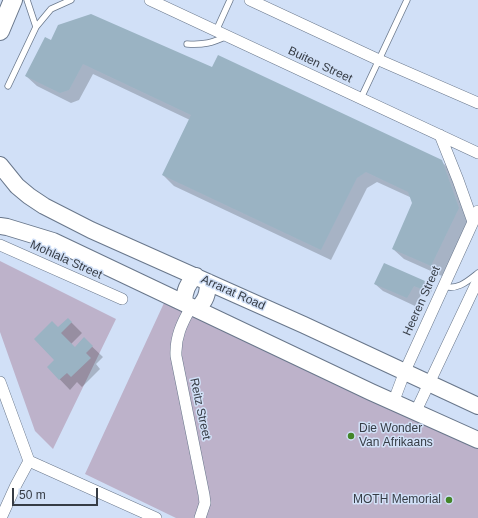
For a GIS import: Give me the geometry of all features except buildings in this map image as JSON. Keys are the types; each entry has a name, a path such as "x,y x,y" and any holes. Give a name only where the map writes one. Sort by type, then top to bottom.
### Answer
{"main road":[{"path":"0,31 13,0"}],"street":[{"name":"Buiten Street","path":"150,0 478,153"},
{"path":"250,0 379,60 478,103"},
{"path":"440,135 473,222"},
{"name":"Arrarat Road","path":"0,165 17,186 29,196 44,206 91,230 405,371 478,406"},
{"name":"Heeren Street","path":"393,403 405,371 478,211"},
{"path":"0,226 53,241 393,403 478,440"},
{"name":"Mohlala Street","path":"0,245 122,299"},
{"path":"190,306 185,292 188,284 191,280 202,279"},
{"path":"415,413 478,280"},
{"name":"Reitz Street","path":"190,306 176,341 176,356 204,495 205,503 200,518"},
{"path":"0,382 30,461 156,518"},
{"path":"1,518 16,485 30,461"}],"lane":[{"path":"27,0 36,27"},
{"path":"8,86 36,27 51,9 71,0"},
{"path":"216,31 230,0"},
{"path":"361,98 407,0"},
{"path":"187,44 201,45 212,43 228,36"},
{"path":"443,286 447,288 457,287 478,273"}],"shaded area":[{"path":"0,261 116,319 53,449 35,431 0,332"},
{"path":"164,303 478,447 478,518 176,518 85,474"}],"place":[{"name":"Die Wonder Van Afrikaans","path":"351,436"},
{"name":"MOTH Memorial","path":"449,500"}]}
